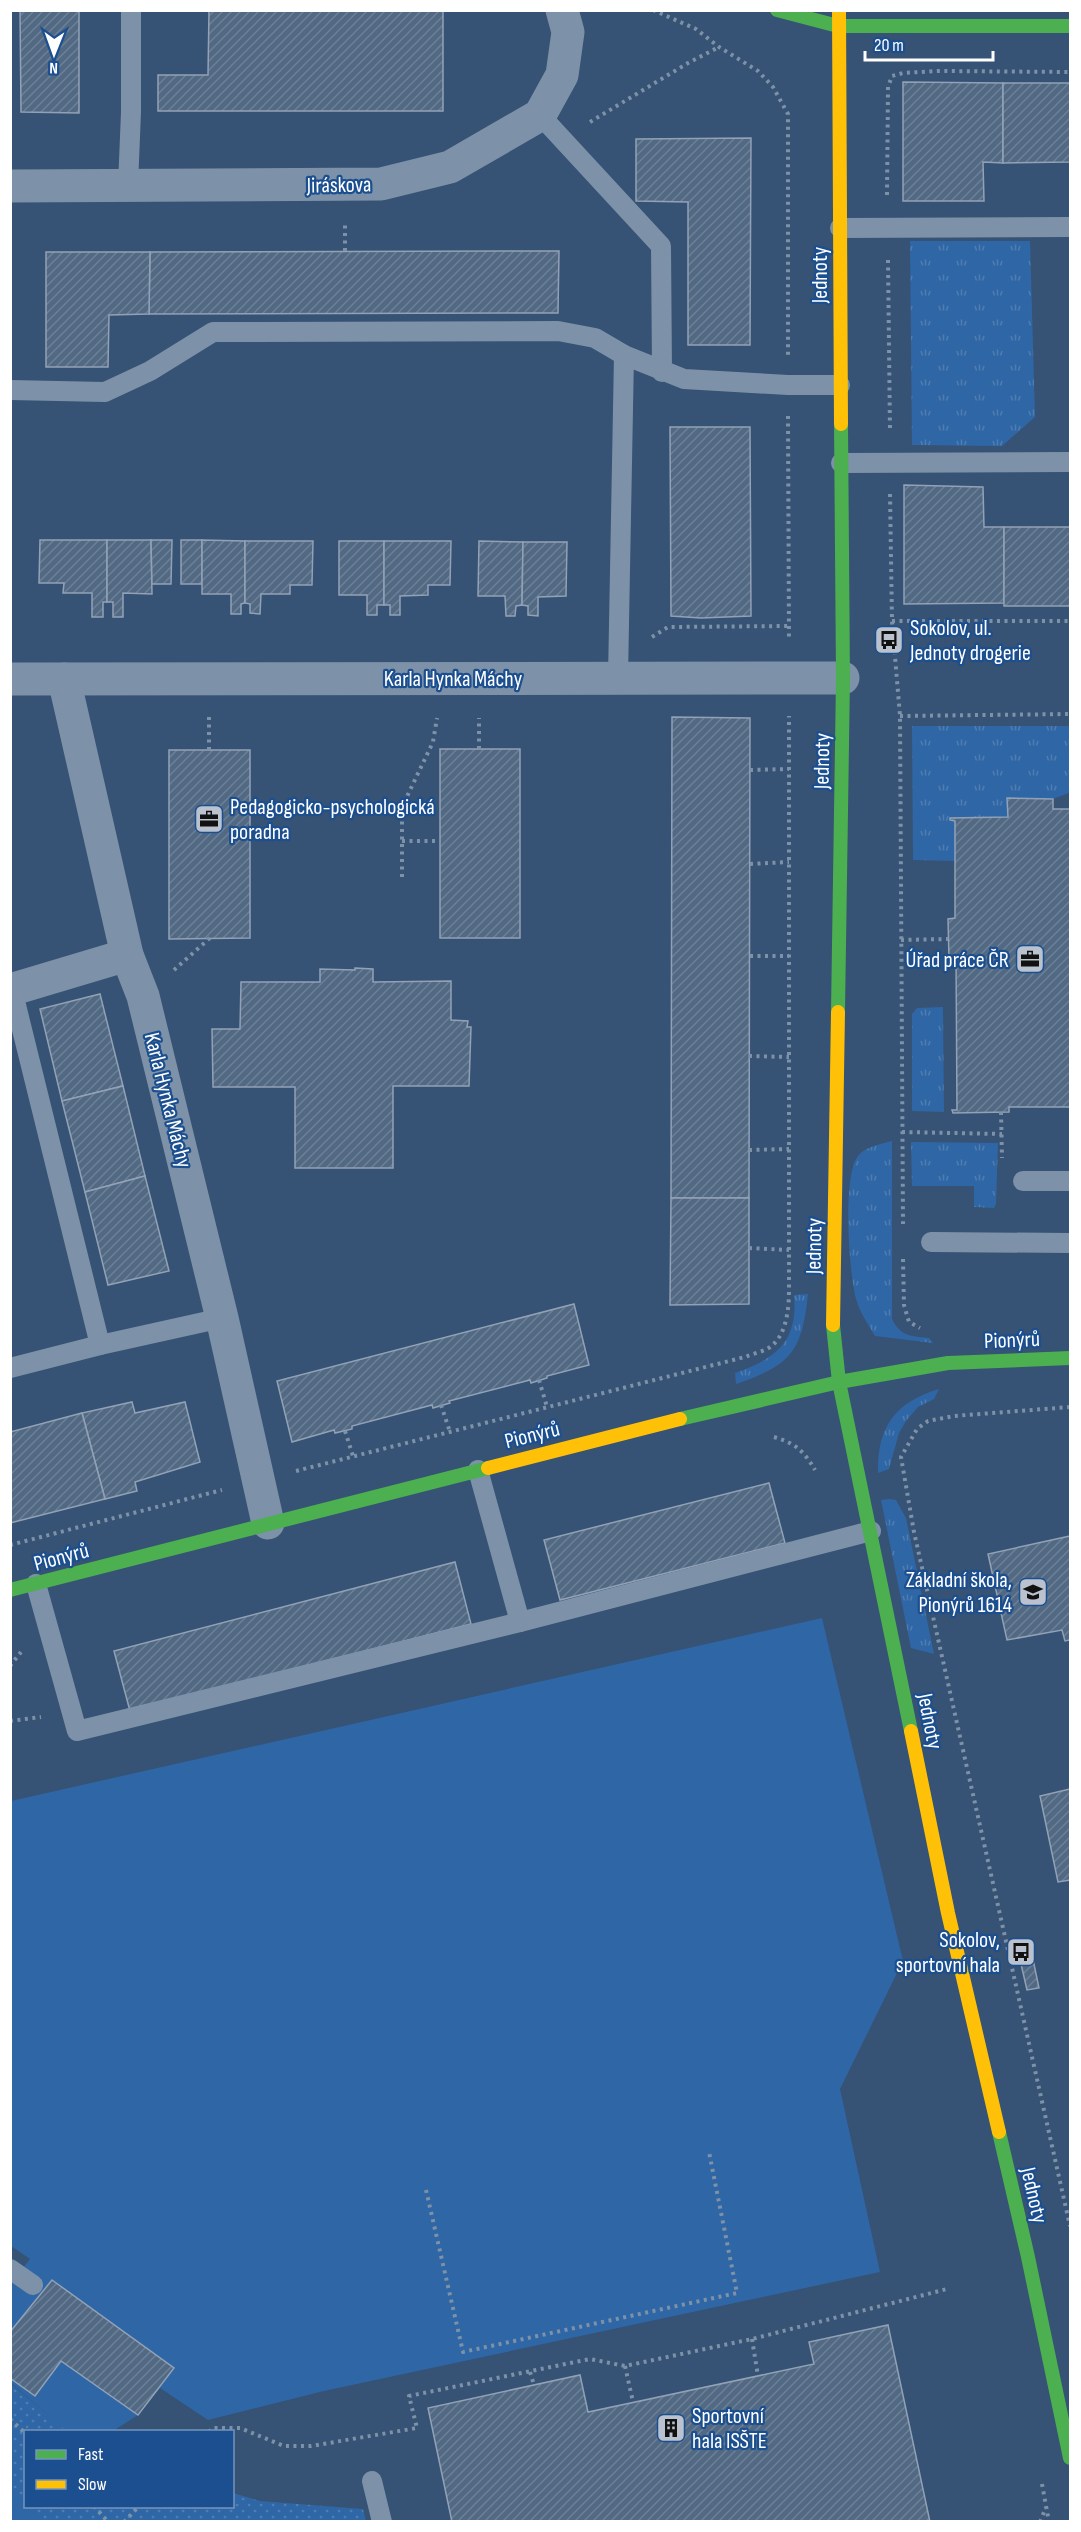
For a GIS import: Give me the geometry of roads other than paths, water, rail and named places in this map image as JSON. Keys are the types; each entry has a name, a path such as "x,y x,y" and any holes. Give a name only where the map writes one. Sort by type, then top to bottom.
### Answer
{"street":[{"path":"540,115 562,75 568,32 562,10"},
{"path":"777,10 838,26 1071,26"},
{"name":"Jednoty","path":"839,10 843,678 833,1327 839,1382 948,1913 1028,2258 1069,2448"},
{"name":"Jiráskova","path":"10,186 381,184 450,167 540,115"},
{"name":"Karla Hynka Máchy","path":"10,679 843,678"},
{"name":"Karla Hynka Máchy","path":"64,679 127,955 143,996 222,1318 268,1523"},
{"path":"11,989 127,955"},
{"name":"Pionýrů","path":"10,1590 729,1406 839,1382 948,1363 1071,1358"}],"lane":[{"path":"128,186 131,10"},
{"path":"540,115 661,246 662,372"},
{"path":"840,228 1071,227"},
{"path":"10,390 105,392 150,371 213,332 558,331 595,338 624,355 684,380 788,386 840,385"},
{"path":"618,678 624,355"},
{"path":"841,463 1071,462"},
{"path":"11,989 100,1345"},
{"path":"1023,1181 1071,1181"},
{"path":"931,1242 1071,1243"},
{"path":"10,1368 222,1318"},
{"path":"478,1470 520,1622"},
{"path":"36,1584 77,1731 520,1622 871,1531"},
{"path":"10,2269 33,2285"},
{"path":"372,2481 382,2522"}],"place":[{"name":"Sokolov, ul. Jednoty drogerie","path":"889,640"},
{"name":"Pedagogicko-psychologická poradna","path":"209,819"},
{"name":"Úřad práce ČR","path":"1030,959"},
{"name":"Základní škola, Pionýrů 1614","path":"1033,1592"},
{"name":"Sokolov, sportovní hala","path":"1021,1952"},
{"name":"Sportovní hala ISŠTE","path":"671,2428"}]}
